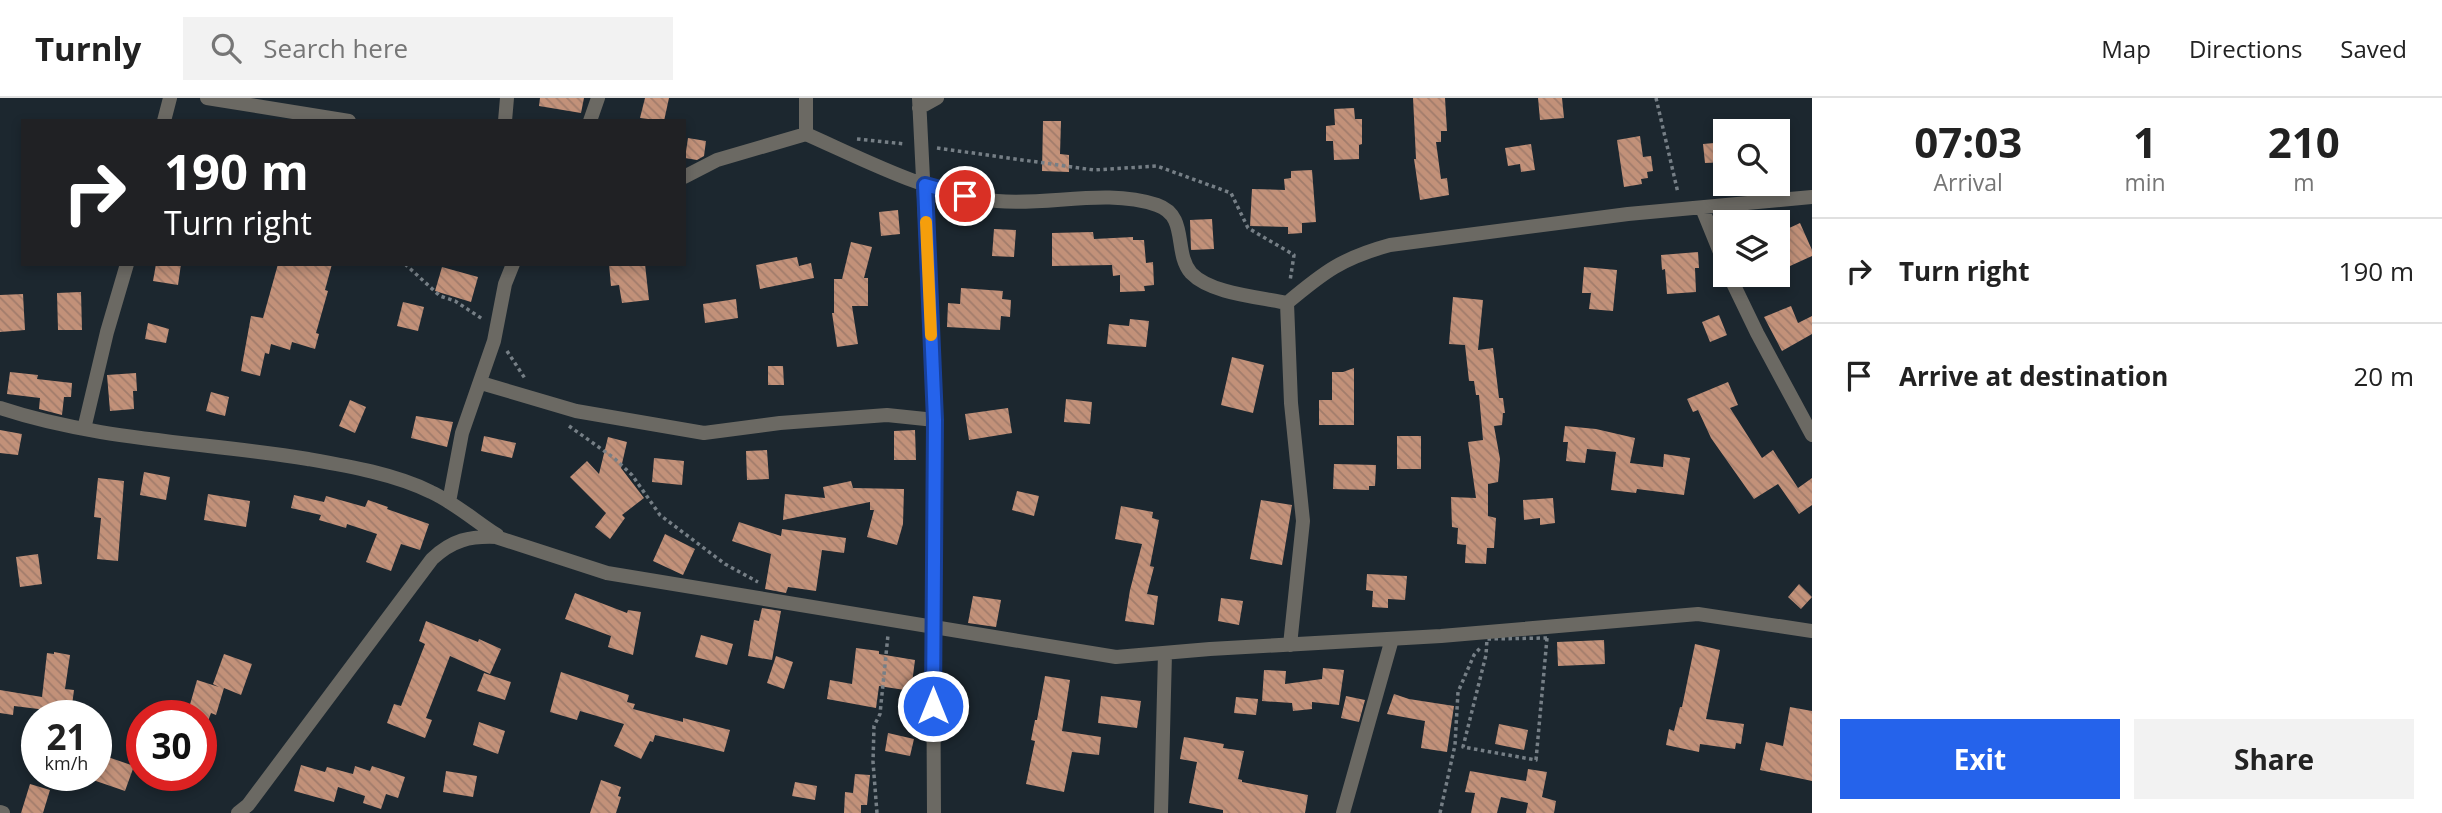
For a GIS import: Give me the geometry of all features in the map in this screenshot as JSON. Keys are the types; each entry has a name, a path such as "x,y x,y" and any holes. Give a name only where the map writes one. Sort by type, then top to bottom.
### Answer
{"street":[{"path":"165,119 170,98"},
{"path":"207,98 337,119"},
{"path":"505,119 508,98"},
{"path":"591,119 598,98"},
{"path":"806,98 806,134"},
{"path":"934,813 935,420 925,185 919,145 919,103 937,98"},
{"path":"686,176 718,160 806,134 925,185 965,196 997,201 1052,202 1118,198 1155,204 1164,208 1178,226 1184,260 1191,272 1200,279 1208,285 1287,303"},
{"path":"1287,303 1326,271 1359,254 1390,245 1682,209 1812,197"},
{"path":"1703,208 1713,234"},
{"path":"84,429 107,332 126,266"},
{"path":"449,502 462,433 481,383 496,332 505,284 512,266"},
{"path":"1734,287 1812,435"},
{"path":"1287,303 1291,403 1303,520 1290,645"},
{"path":"481,383 576,411 705,433 780,423 887,415 935,420"},
{"path":"0,408 42,422 84,429 352,466 429,491 503,539"},
{"path":"238,813 248,805 432,559 461,539 477,536 503,539 607,573 1116,657 1392,639 1490,636 1698,614 1812,631"},
{"path":"1343,813 1392,639"},
{"path":"1161,813 1165,653"}],"path":[{"path":"1656,98 1682,209"},
{"path":"856,139 919,145 1094,170 1157,166 1231,193 1248,228 1294,255 1287,303"},
{"path":"407,266 440,296 455,301 478,315 496,332 518,370 541,401"},
{"path":"561,420 614,458 632,475 660,515 725,564 755,579 772,600"},
{"path":"877,813 873,762 874,726 880,714 890,620"},
{"path":"1490,636 1547,638 1536,760 1462,747 1490,636"},
{"path":"1440,813 1455,745 1458,692 1474,655 1490,636"}],"building":[{"path":"540,98 584,98 581,113 539,106"},
{"path":"645,98 669,98 664,119 640,118"},
{"path":"1413,98 1445,98 1447,131 1441,131 1441,142 1436,142 1441,179 1447,178 1449,195 1420,200 1414,159"},
{"path":"1538,98 1562,98 1564,118 1540,120"},
{"path":"1354,108 1355,119 1362,119 1359,159 1334,160 1333,141 1326,141 1326,126 1335,125 1334,109"},
{"path":"1043,121 1061,121 1060,154 1069,155 1069,172 1042,171"},
{"path":"1640,136 1643,157 1651,156 1653,171 1647,172 1648,178 1641,179 1642,184 1624,187 1617,140"},
{"path":"688,138 706,141 704,156 697,160 686,158"},
{"path":"1713,143 1713,163 1705,163 1703,144"},
{"path":"1531,144 1535,170 1521,172 1520,164 1508,166 1505,148"},
{"path":"1312,170 1316,222 1302,223 1302,233 1288,234 1288,227 1250,226 1252,189 1285,190 1284,179 1291,178 1291,171"},
{"path":"898,210 900,234 881,236 879,212"},
{"path":"1212,219 1214,249 1191,250 1190,220"},
{"path":"1800,223 1812,256 1790,266 1790,228"},
{"path":"994,229 1016,230 1014,257 992,256"},
{"path":"1093,232 1094,239 1133,237 1133,240 1144,240 1146,263 1153,262 1154,285 1144,286 1145,291 1120,292 1120,275 1113,276 1112,265 1052,266 1052,233"},
{"path":"851,242 872,247 864,278 868,278 868,306 852,306 858,344 837,347 832,313 834,279 842,279"},
{"path":"1698,252 1699,268 1695,268 1696,292 1667,294 1661,255"},
{"path":"797,257 799,266 811,263 814,278 760,289 756,265"},
{"path":"156,266 181,266 178,285 153,281"},
{"path":"277,266 331,266 325,290 328,291 316,333 319,334 315,349 292,342 290,350 271,344 269,354 265,353 260,376 241,371 251,316 263,318"},
{"path":"609,266 645,266 649,300 622,303 619,285 611,286"},
{"path":"442,267 478,277 471,302 435,291"},
{"path":"1584,267 1617,270 1613,311 1589,309 1591,293 1582,293"},
{"path":"961,288 1003,291 1002,299 1011,300 1010,317 1001,316 1000,330 947,327 948,303 960,304"},
{"path":"81,292 82,330 58,330 57,293"},
{"path":"23,294 25,330 0,332 0,295"},
{"path":"1453,297 1483,300 1478,350 1493,348 1499,398 1503,398 1505,413 1502,425 1494,426 1500,459 1498,482 1488,484 1488,516 1496,518 1494,548 1487,548 1486,564 1465,563 1466,545 1457,544 1458,528 1452,527 1451,497 1476,498 1468,442 1483,440 1479,395 1476,395 1474,381 1469,381 1465,345 1449,344"},
{"path":"736,299 738,318 705,323 703,304"},
{"path":"403,302 424,307 418,331 397,326"},
{"path":"1791,306 1798,323 1812,316 1812,334 1782,351 1764,317"},
{"path":"1719,315 1727,335 1710,342 1702,322"},
{"path":"1130,319 1149,321 1146,347 1107,344 1109,324 1129,326"},
{"path":"148,323 169,329 166,343 145,339"},
{"path":"1232,357 1264,365 1253,413 1221,405"},
{"path":"768,366 783,366 784,385 768,385"},
{"path":"1354,368 1354,425 1319,425 1319,400 1332,400 1332,372"},
{"path":"10,372 38,375 37,379 72,383 71,397 64,397 62,415 39,409 40,398 7,394"},
{"path":"136,373 134,409 110,411 107,375"},
{"path":"1728,382 1738,405 1730,408 1762,458 1773,450 1798,488 1812,478 1812,505 1799,514 1778,484 1754,499 1711,438 1698,410 1693,412 1687,399"},
{"path":"211,392 229,397 225,416 206,411"},
{"path":"1066,399 1092,402 1090,424 1064,422"},
{"path":"350,400 366,407 355,433 339,426"},
{"path":"1008,408 1012,433 969,440 965,414"},
{"path":"416,416 453,422 447,447 411,438"},
{"path":"1565,426 1596,429 1635,438 1630,463 1663,467 1664,454 1690,458 1684,495 1637,489 1636,493 1611,490 1616,452 1587,449 1585,463 1566,461 1568,442 1563,442"},
{"path":"0,430 22,434 18,455 0,453"},
{"path":"915,430 916,460 894,460 894,431"},
{"path":"484,436 516,443 512,458 481,451"},
{"path":"1397,436 1421,436 1421,469 1397,469"},
{"path":"608,437 627,442 621,468 644,498 622,515 625,518 610,539 595,527 606,513 570,477 587,461 599,474"},
{"path":"767,450 769,479 747,480 746,451"},
{"path":"654,458 684,461 682,485 652,482"},
{"path":"1334,464 1376,465 1375,486 1369,486 1369,490 1333,489"},
{"path":"144,472 170,477 166,500 140,495"},
{"path":"98,478 124,481 118,561 97,559 101,518 94,517"},
{"path":"851,481 853,488 904,489 903,524 897,545 867,537 874,510 870,510 870,502 783,520 785,494 825,498 823,487"},
{"path":"1017,491 1039,496 1034,516 1012,510"},
{"path":"208,494 250,501 246,527 204,520"},
{"path":"294,495 324,502 326,496 365,507 368,500 429,524 420,550 401,544 391,571 366,562 377,534 347,524 346,528 319,520 321,515 291,508"},
{"path":"1553,498 1555,523 1540,525 1540,518 1524,520 1523,500"},
{"path":"1261,500 1292,505 1282,565 1250,559"},
{"path":"1121,506 1153,512 1152,518 1159,520 1150,566 1154,567 1147,594 1158,596 1154,625 1125,621 1142,544 1115,539"},
{"path":"739,522 781,536 782,529 846,538 844,553 822,550 816,591 788,587 786,593 765,589 771,554 732,541"},
{"path":"665,534 695,549 683,575 653,561"},
{"path":"38,554 42,584 20,587 16,557"},
{"path":"1367,574 1407,576 1405,600 1388,599 1388,608 1372,607 1373,591 1366,590"},
{"path":"1799,584 1812,597 1801,609 1788,597"},
{"path":"575,593 627,613 628,610 641,612 633,655 608,647 611,636 565,619"},
{"path":"973,596 1001,600 996,627 968,623"},
{"path":"1221,598 1243,601 1239,625 1218,621"},
{"path":"762,608 781,611 772,660 748,656 754,620 759,621"},
{"path":"426,621 501,649 490,674 450,656 426,718 432,720 425,738 387,723 394,704 401,706 425,644 419,641"},
{"path":"701,635 733,644 727,665 695,657"},
{"path":"1604,640 1605,664 1558,666 1557,642"},
{"path":"1695,644 1720,650 1706,719 1744,724 1741,744 1736,743 1735,749 1700,744 1699,752 1666,745 1669,729 1674,731 1682,707"},
{"path":"856,648 915,660 911,691 879,686 876,708 827,699 830,680 852,684"},
{"path":"47,653 70,655 65,689 74,690 73,700 21,700 21,707 14,706 13,715 0,713 0,690 42,697"},
{"path":"224,654 252,664 241,695 224,688 217,712 217,700 191,700 197,680 219,687 213,684"},
{"path":"776,656 793,662 784,689 767,683"},
{"path":"1323,668 1344,670 1339,705 1312,702 1312,709 1293,711 1292,703 1262,701 1264,670 1286,671 1285,684 1322,679"},
{"path":"561,672 629,695 627,702 635,704 633,709 683,722 683,718 730,730 724,752 655,735 641,759 614,746 624,724 580,711 577,720 550,712"},
{"path":"484,673 511,682 505,700 477,691"},
{"path":"1045,676 1070,680 1062,731 1101,737 1099,755 1072,752 1064,792 1026,784 1035,741 1031,740"},
{"path":"1394,694 1454,706 1447,752 1421,748 1425,721 1387,714"},
{"path":"1101,696 1141,701 1137,728 1098,723"},
{"path":"1346,696 1365,700 1359,722 1341,718"},
{"path":"1236,697 1258,699 1256,715 1234,713"},
{"path":"1790,707 1812,711 1812,781 1760,770 1766,742 1783,746"},
{"path":"479,722 505,731 498,754 473,745"},
{"path":"1499,724 1528,730 1524,750 1495,744"},
{"path":"888,733 914,739 910,756 885,751"},
{"path":"1184,737 1224,744 1223,748 1244,751 1238,779 1308,795 1305,813 1223,813 1223,810 1189,803 1197,762 1180,759"},
{"path":"112,758 126,763 125,791 112,787"},
{"path":"301,765 325,772 327,767 353,774 355,766 370,771 372,766 405,777 398,798 386,794 381,809 363,803 365,796 338,787 334,802 294,791"},
{"path":"1528,769 1547,772 1542,797 1556,801 1554,813 1526,813 1528,803 1501,797 1497,813 1471,813 1475,793 1465,792 1470,771 1526,781"},
{"path":"446,771 477,776 473,797 443,792"},
{"path":"855,774 870,775 867,805 861,805 861,813 844,813 845,792 853,793"},
{"path":"601,780 621,787 616,813 590,813"},
{"path":"795,782 817,786 815,800 792,796"},
{"path":"28,791 50,791 43,813 21,813"}],"slow traffic":[{"path":"926,222 931,335"}],"route":[{"path":"933,706 935,420 925,185 965,196"}]}
